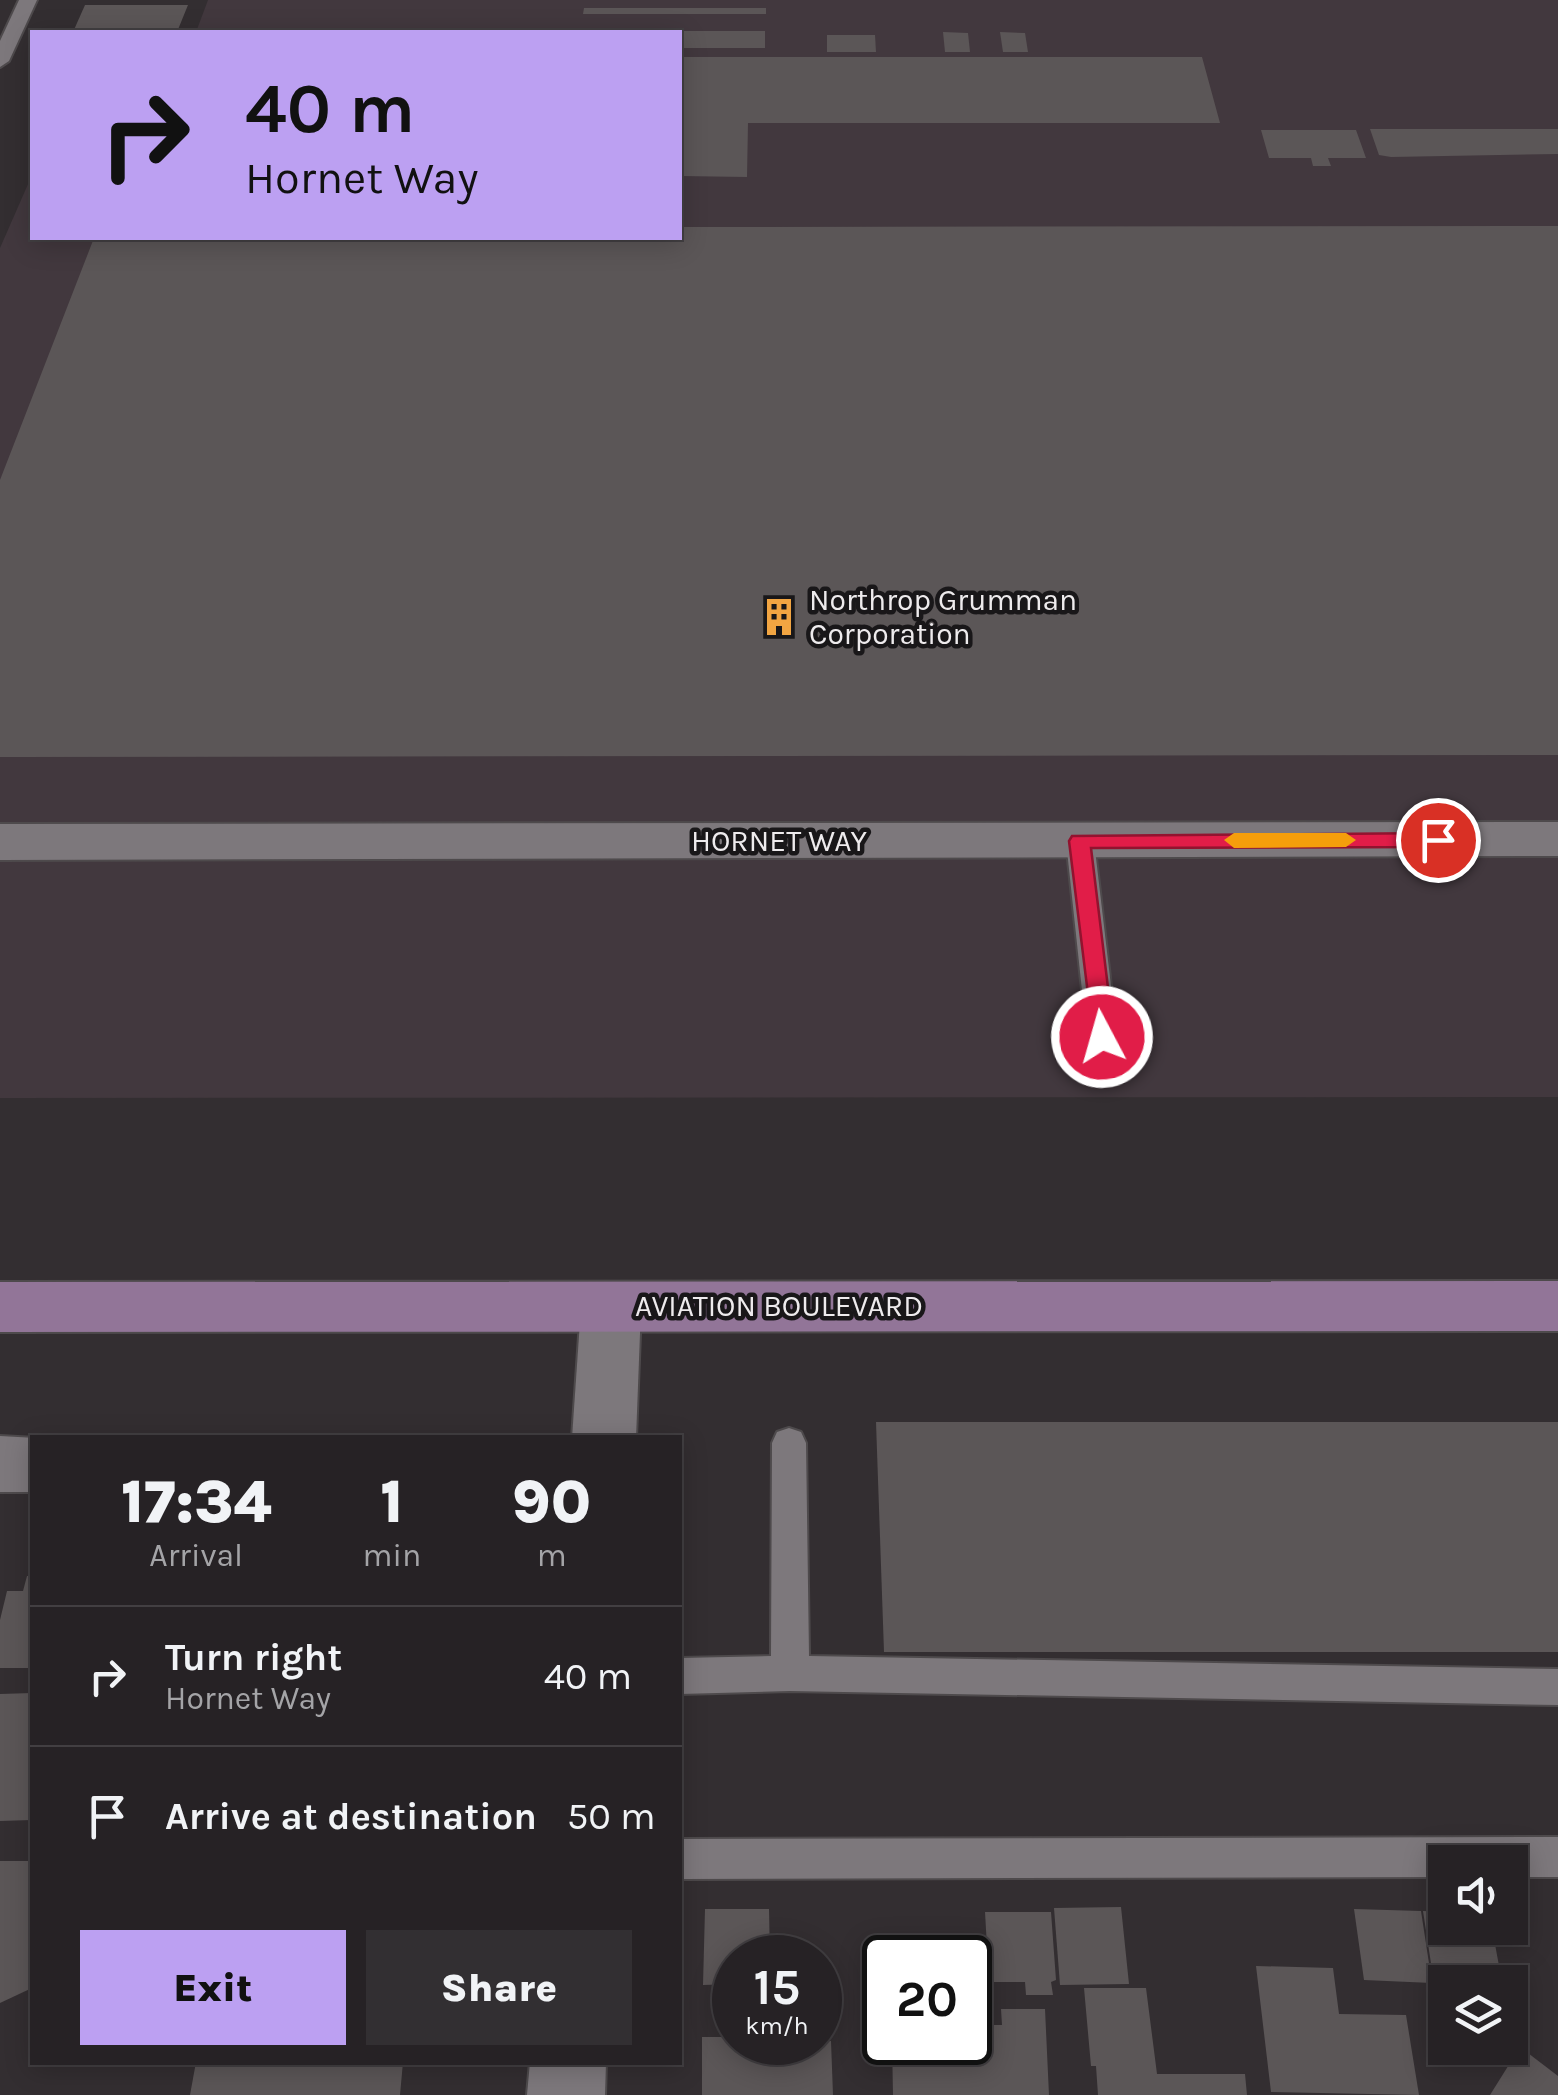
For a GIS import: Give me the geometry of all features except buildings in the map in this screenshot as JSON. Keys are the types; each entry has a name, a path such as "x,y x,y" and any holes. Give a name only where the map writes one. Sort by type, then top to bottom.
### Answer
{"main road":[{"name":"AVIATION BOULEVARD","path":"0,1307 1558,1306"}],"street":[{"name":"HORNET WAY","path":"0,842 1558,840"},
{"path":"604,1435 611,1307"},
{"path":"0,1464 30,1464"},
{"path":"566,2095 568,2065"}],"lane":[{"path":"0,61 4,42 28,0"},
{"path":"1080,841 1102,1037"},
{"path":"789,1443 790,1673"},
{"path":"682,1676 790,1673 1558,1688"},
{"path":"682,1858 1558,1857"}],"shaded area":[{"path":"208,0 1558,0 1558,1097 0,1098 0,248 30,180 30,240 682,240 682,30 197,30"}],"slow traffic":[{"path":"1234,840 1346,840"}],"place":[{"name":"Northrop Grumman Corporation","path":"779,617"}],"route":[{"path":"1102,1037 1080,841 1438,840"}]}
